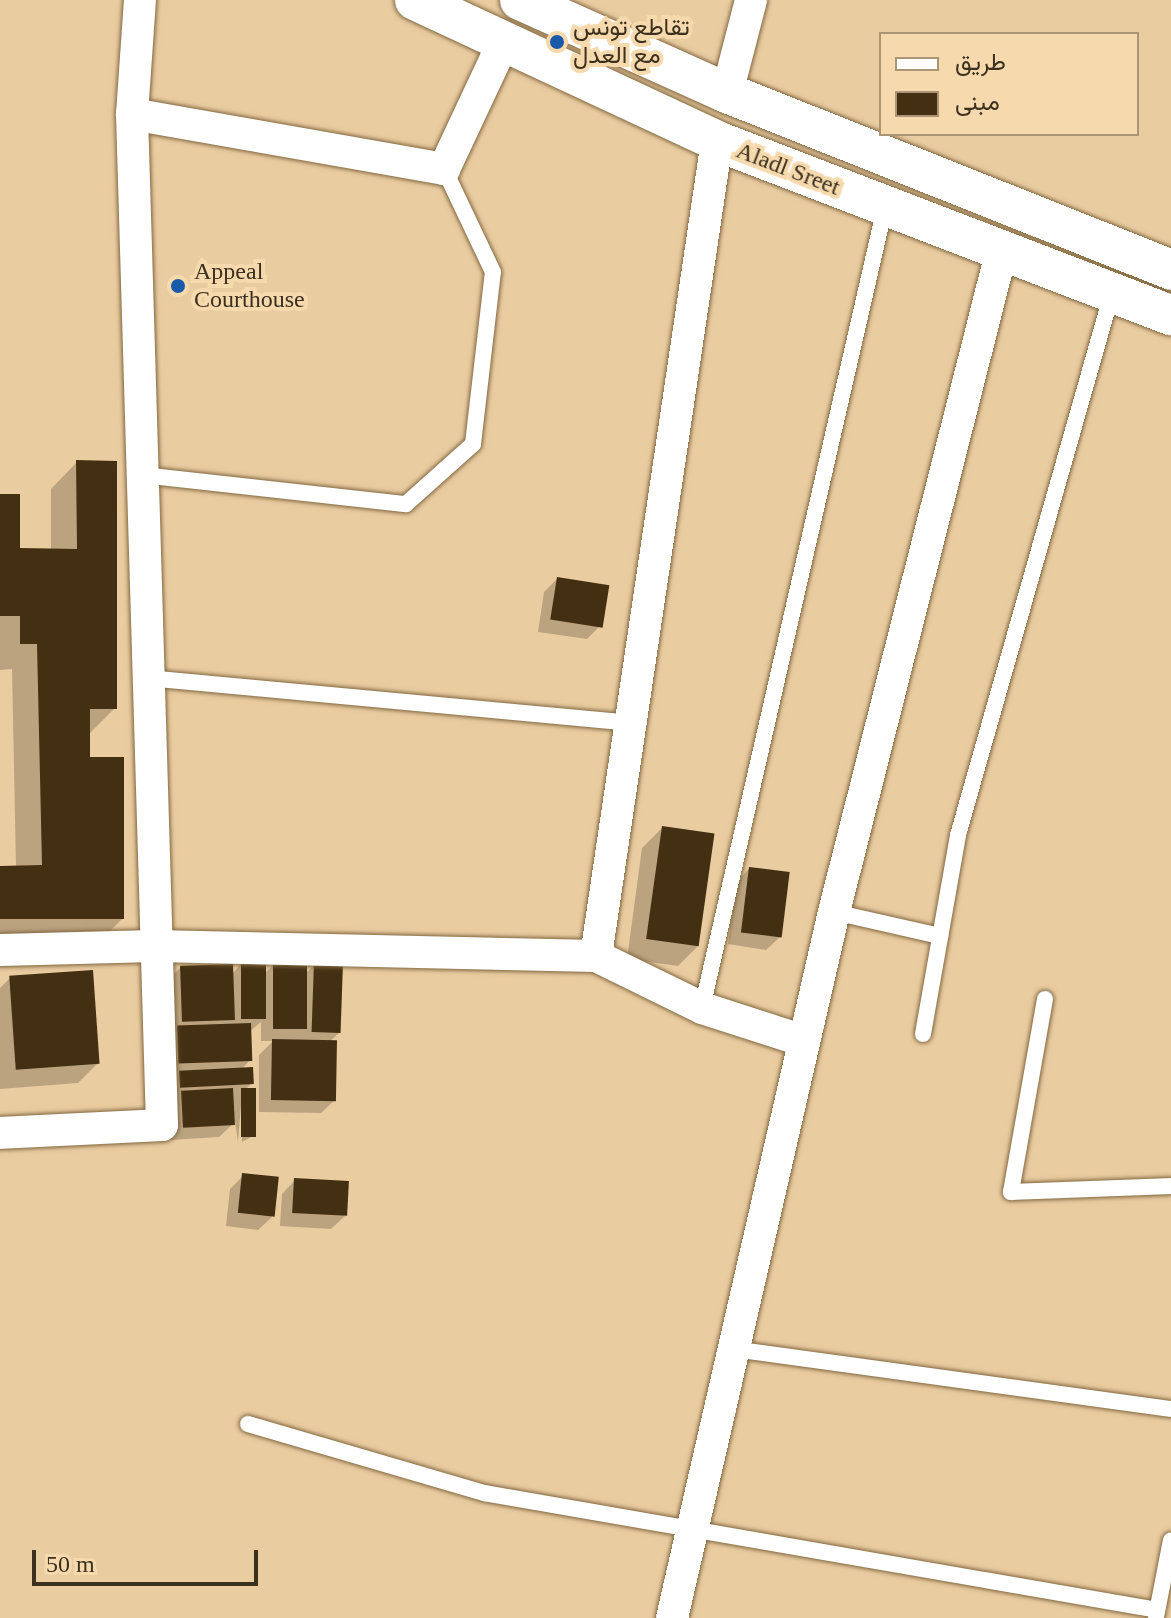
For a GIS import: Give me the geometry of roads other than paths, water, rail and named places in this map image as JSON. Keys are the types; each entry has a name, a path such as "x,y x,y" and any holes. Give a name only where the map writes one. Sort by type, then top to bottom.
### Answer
{"street":[{"path":"0,1133 162,1125 132,114 140,0"},
{"name":"Aladl Sreet","path":"415,0 518,54 717,141 1001,253 1171,315"},
{"path":"727,93 751,0"},
{"path":"132,114 444,169 518,54 544,6"},
{"name":"Aladl Sreet","path":"544,6 727,93 1171,270"},
{"path":"596,956 635,723 717,141"},
{"path":"672,1618 834,912 1001,253"},
{"path":"0,950 155,946 596,956 702,1008 804,1041"}],"lane":[{"path":"142,475 406,504 473,444 493,272 444,169"},
{"path":"702,1008 885,207"},
{"path":"923,1034 958,835 1112,293"},
{"path":"147,678 635,723"},
{"path":"834,912 940,936"},
{"path":"1045,999 1011,1192 1171,1186"},
{"path":"733,1349 1171,1409"},
{"path":"248,1424 484,1493 1156,1614 1171,1540"}],"place":[{"name":"تقاطع تونس مع العدل","path":"557,42"},
{"name":"Appeal Courthouse","path":"178,286"}]}
